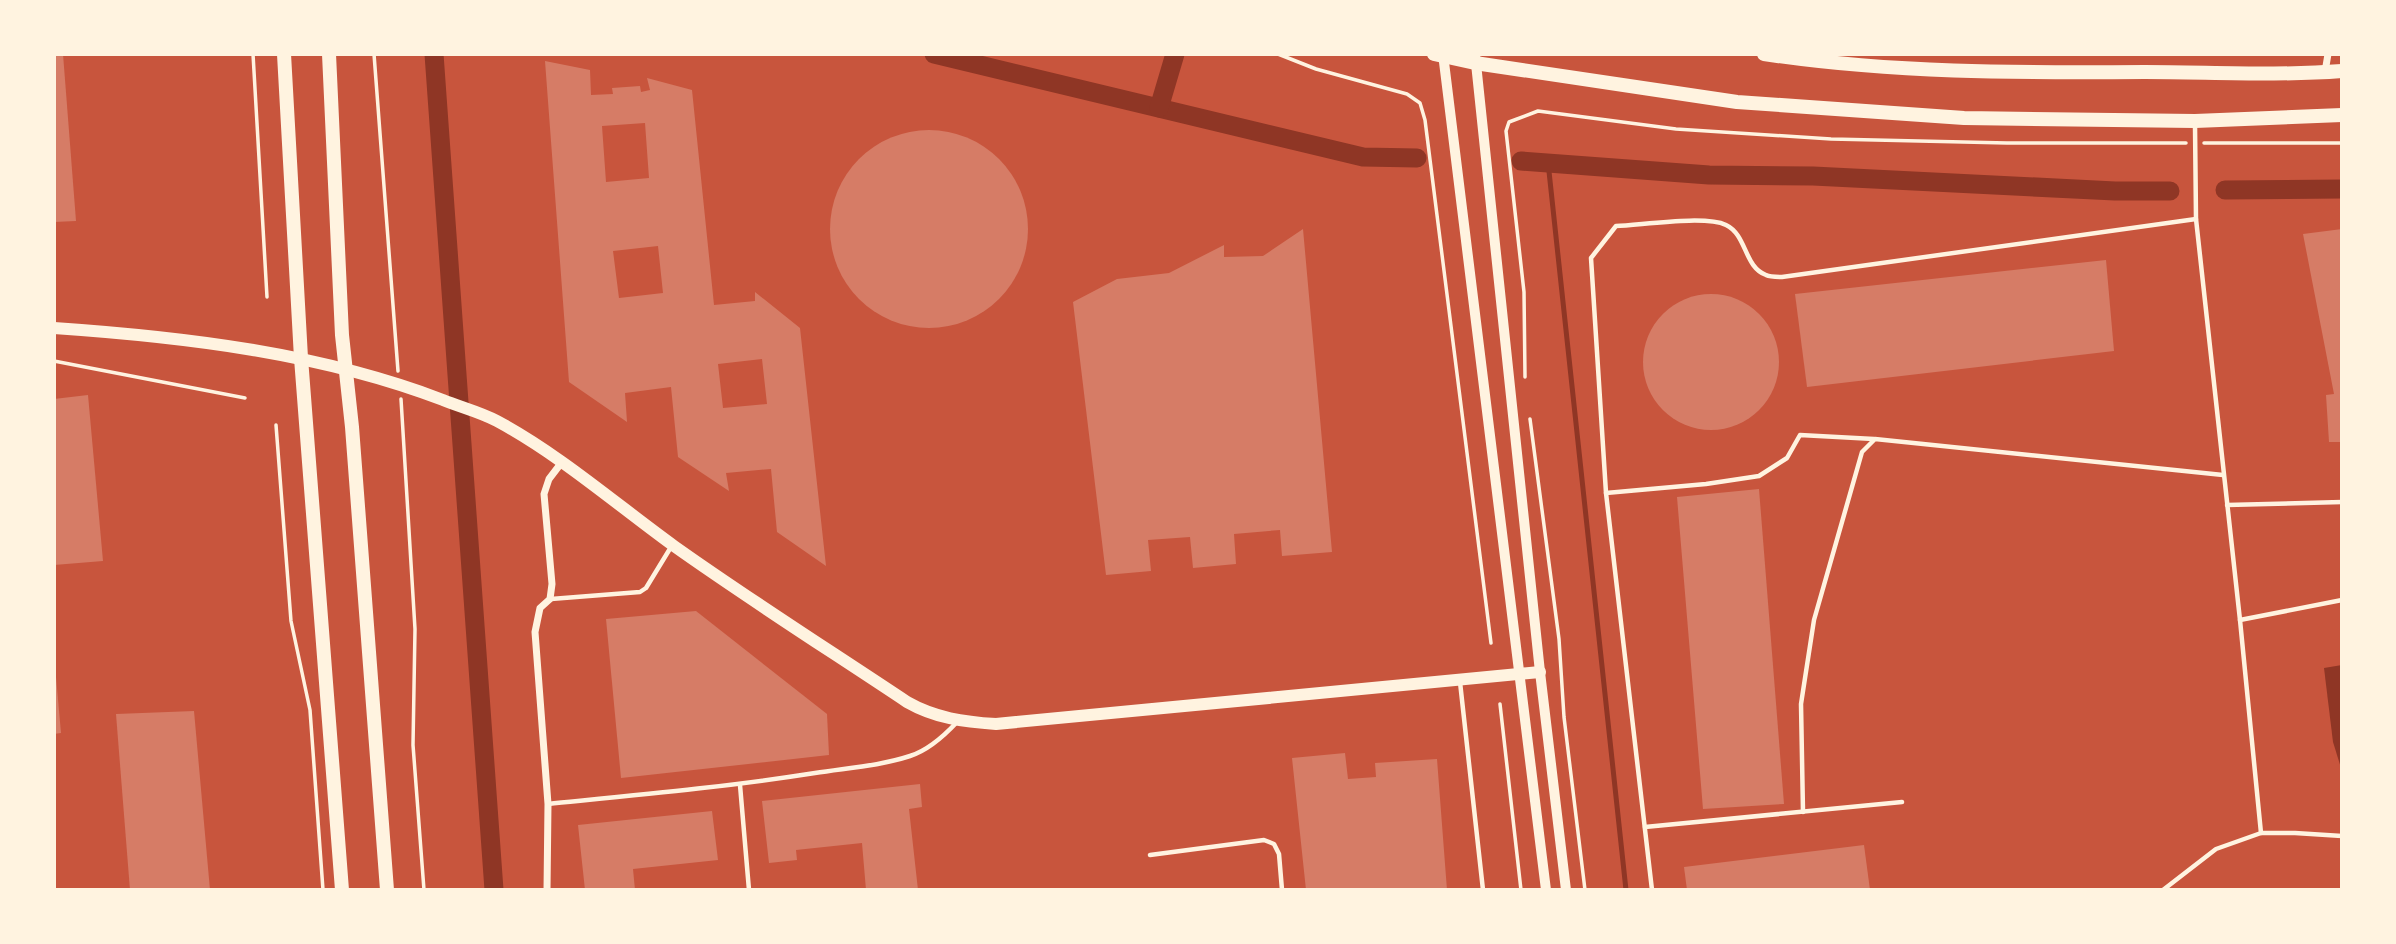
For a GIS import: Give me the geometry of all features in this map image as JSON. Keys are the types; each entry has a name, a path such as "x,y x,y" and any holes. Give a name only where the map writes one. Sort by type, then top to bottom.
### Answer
{"main road":[{"path":"284,54 301,358 342,890"},
{"path":"329,54 342,335 387,890"},
{"path":"1764,54 1818,62 1956,70 2342,71"},
{"path":"1440,55 1737,102 1964,118 2195,121 2342,115"},
{"path":"54,328 120,332 301,358 417,390 496,421 562,462 673,545 907,702 924,712 958,721 996,724 1540,672"}],"street":[{"path":"2325,72 2328,54"},
{"path":"1440,55 1452,128 1546,890"},
{"path":"1475,59 1540,672 1566,890"},
{"path":"547,890 548,804 535,632 540,608 550,599 552,584 544,494 549,479 562,462"}],"lane":[{"path":"2195,121 2196,219 2241,620 2261,833"},
{"path":"1652,890 1606,494 1591,258 1616,226 1703,221 1724,224 1738,233 1752,263 1764,275 1782,277 2196,219"},
{"path":"1606,494 1759,476 1787,458 1800,435 1875,439 2223,475"},
{"path":"1803,812 1801,704 1814,620 1862,452 1875,439"},
{"path":"2227,505 2342,502"},
{"path":"550,599 640,592 646,589 673,545"},
{"path":"2241,620 2342,600"},
{"path":"1460,680 1483,890"},
{"path":"548,804 740,785 883,763 912,755 945,735 958,721"},
{"path":"740,785 749,890"},
{"path":"1644,827 1902,802"},
{"path":"2163,890 2216,849 2261,833 2342,836"},
{"path":"1150,855 1264,840 1274,844 1279,854 1282,890"}],"path":[{"path":"253,54 268,298"},
{"path":"374,54 400,385 415,629 413,745 424,890"},
{"path":"1278,54 1316,69 1407,94 1420,103 1425,120 1491,643"},
{"path":"1525,383 1524,292 1506,131 1509,122 1538,111 1676,129 1831,139 2007,143 2342,143"},
{"path":"54,361 245,398"},
{"path":"1529,410 1559,639 1564,718 1585,890"},
{"path":"276,425 291,621 310,710 323,890"},
{"path":"1500,704 1521,890"}],"shaded area":[{"path":"2342,665 2342,771 2333,742 2324,668"}],"building":[{"path":"54,54 63,54 76,221 54,222"},
{"path":"545,61 590,70 591,95 613,94 612,88 640,86 641,92 650,90 647,78 692,90 714,305 755,301 755,292 800,328 826,566 777,532 771,469 726,473 729,491 678,457 671,387 625,393 627,422 569,382","holes":["645,123 649,178 606,182 602,126","658,246 663,293 619,298 613,251","762,359 767,404 723,408 718,364"]},
{"path":"929,130 967,138 999,159 1020,191 1028,229 1020,267 999,299 967,320 929,328 891,320 859,299 838,267 830,229 838,191 859,159 891,138"},
{"path":"1303,229 1332,552 1282,556 1280,530 1234,534 1236,564 1193,568 1190,537 1148,540 1151,571 1106,575 1073,302 1117,279 1169,273 1224,245 1224,257 1263,256"},
{"path":"2342,229 2342,442 2329,442 2326,395 2334,394 2303,234"},
{"path":"2106,260 2114,351 1807,387 1795,294"},
{"path":"1711,294 1737,299 1759,314 1774,336 1779,362 1774,388 1759,410 1737,425 1711,430 1685,425 1663,410 1648,388 1643,362 1648,336 1663,314 1685,299"},
{"path":"88,395 103,561 54,565 54,399"},
{"path":"1759,489 1784,804 1703,809 1677,497"},
{"path":"696,611 827,714 829,755 621,778 606,619"},
{"path":"54,677 61,733 54,734"},
{"path":"194,711 210,890 130,890 116,714"},
{"path":"1345,753 1348,779 1376,777 1375,763 1437,759 1447,890 1306,890 1292,758"},
{"path":"920,784 922,807 909,809 918,890 866,890 862,843 796,850 797,860 769,863 762,801"},
{"path":"712,811 718,860 633,869 635,890 585,890 578,825"},
{"path":"1864,845 1870,890 1687,890 1684,867"}],"waterway":[{"path":"434,54 494,890"},
{"path":"934,54 1363,157 1417,158"},
{"path":"1159,108 1175,54"},
{"path":"1521,161 1709,175 1813,176 2115,191 2170,191"},
{"path":"1548,162 1626,890"},
{"path":"2225,190 2342,189"}]}
